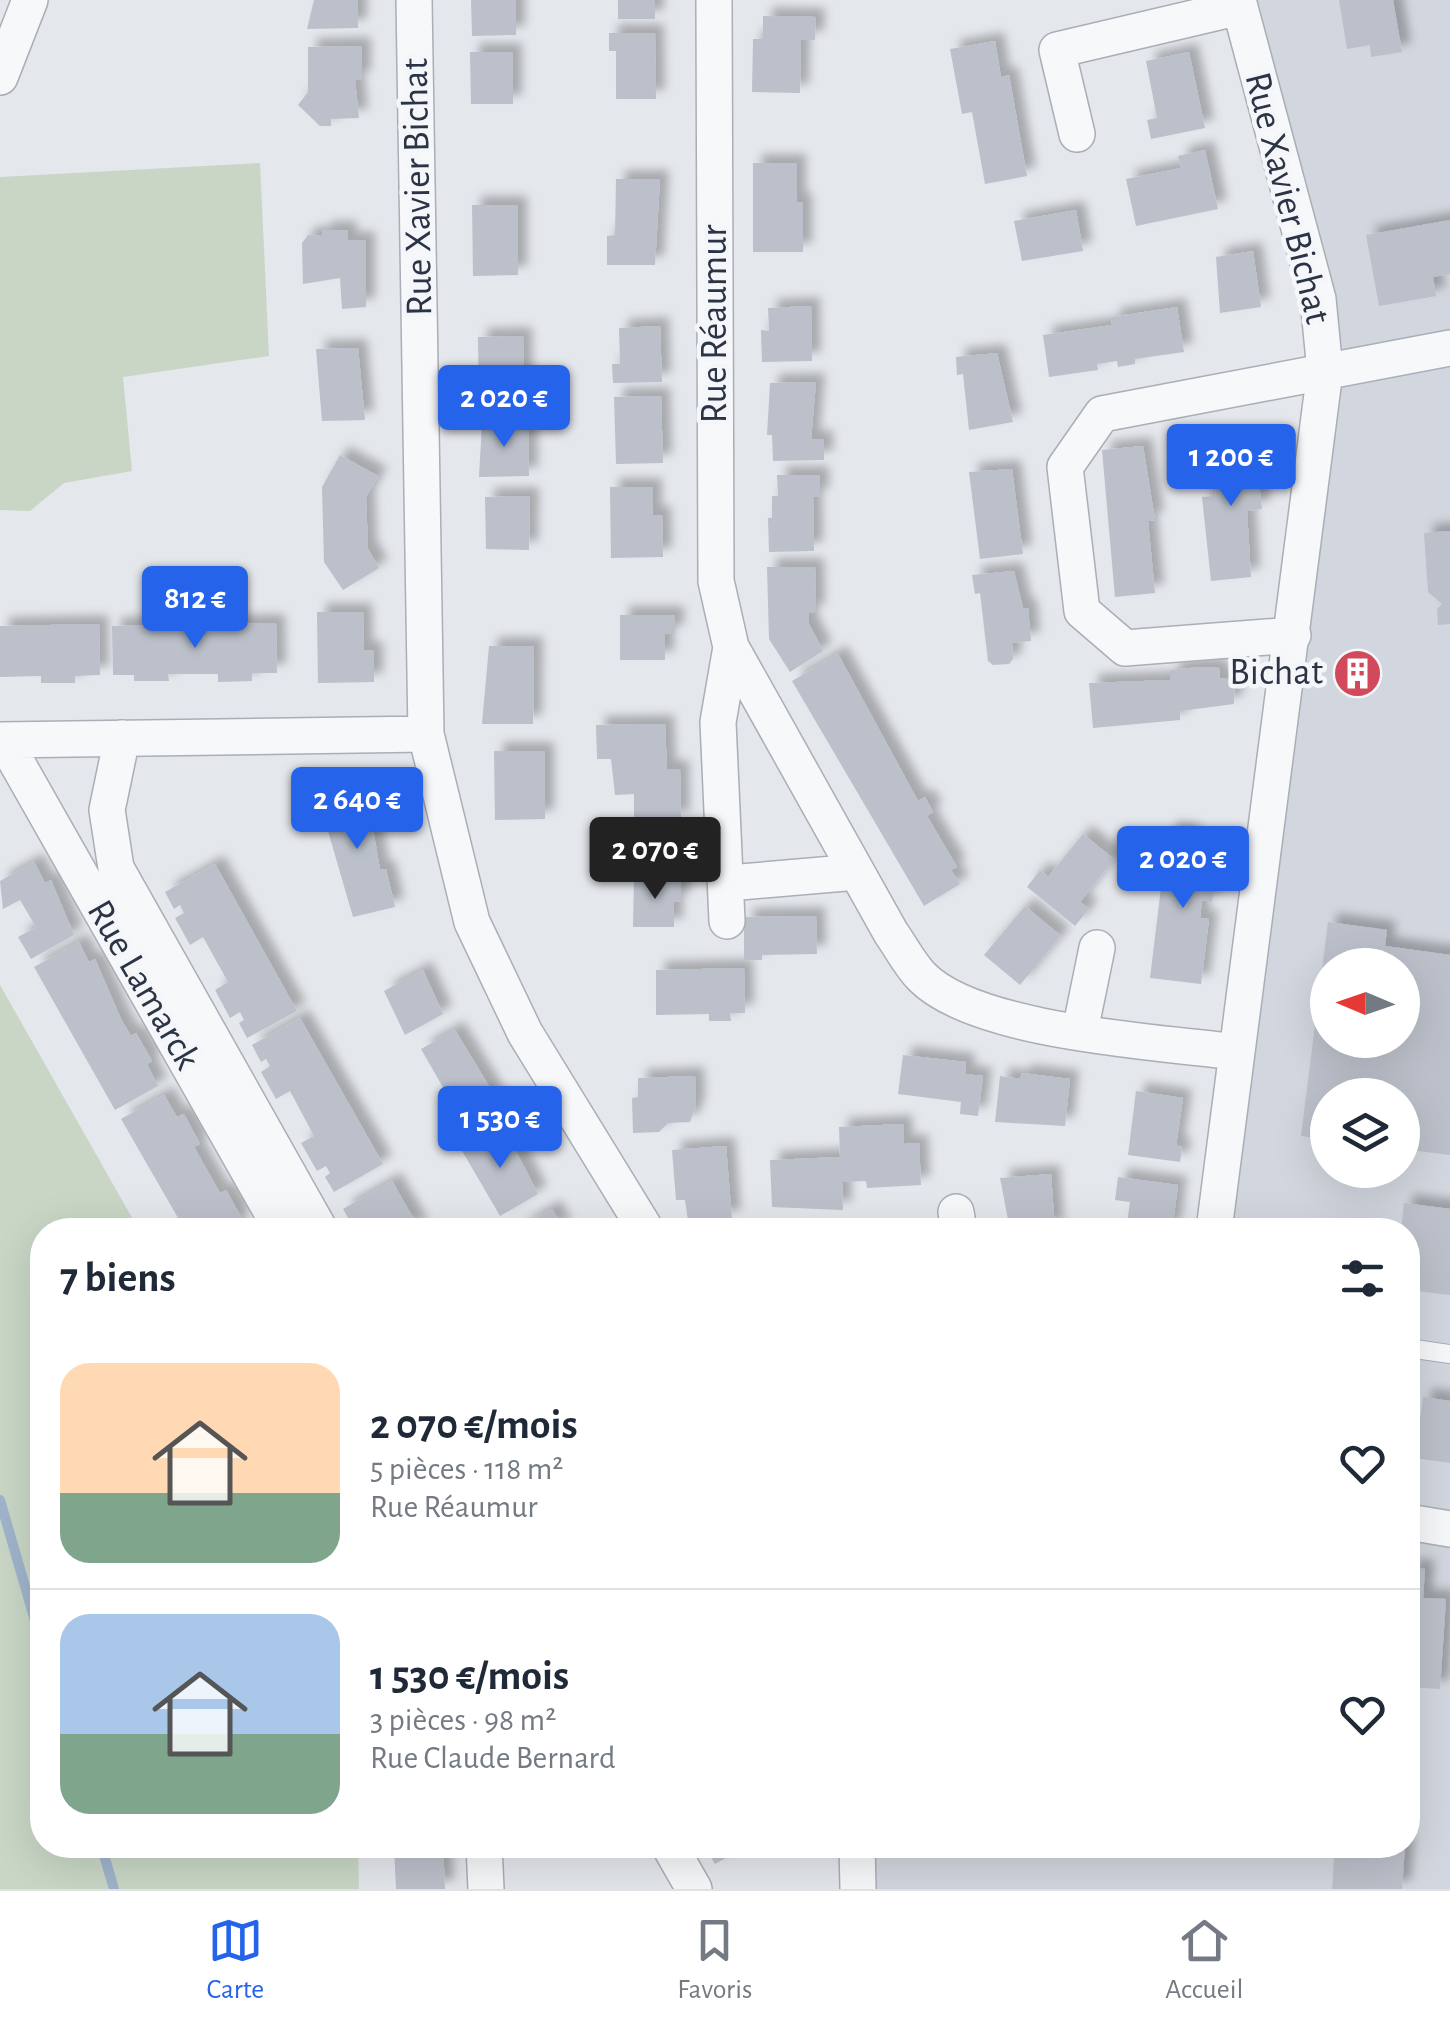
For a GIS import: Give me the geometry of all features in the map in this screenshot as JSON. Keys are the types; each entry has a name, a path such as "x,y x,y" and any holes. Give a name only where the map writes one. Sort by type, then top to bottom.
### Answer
{"street":[{"path":"0,77 30,0"},
{"name":"Rue Xavier Bichat","path":"414,0 426,734 472,922 525,1034 639,1218"},
{"name":"Rue Réaumur","path":"714,0 716,581 731,647 891,933 922,977 977,1009 1080,1032 1236,1052"},
{"path":"1077,134 1057,50 1239,4"},
{"name":"Rue Xavier Bichat","path":"1215,1218 1325,372 1318,298 1239,4"},
{"path":"1293,636 1125,648 1082,611 1065,468 1102,414 1450,348"},
{"name":"Rue Réaumur","path":"728,920 718,722 731,647"},
{"path":"2,740 426,734"},
{"name":"Rue Lamarck","path":"122,738 106,810 116,868 313,1218"},
{"name":"Rue Lamarck","path":"2,740 275,1218"},
{"path":"729,883 857,872"},
{"path":"1080,1032 1097,948"},
{"path":"1420,1524 1450,1529"},
{"path":"485,1858 486,1889"},
{"path":"676,1858 694,1889"},
{"path":"857,1858 858,1889"}],"lane":[{"path":"1420,1350 1450,1354"}],"shaded area":[{"path":"1238,0 1450,0 1450,1889 858,1889 857,1858 1420,1858 1420,1218 1216,1218 1325,371"}],"green space":[{"path":"260,163 269,356 123,377 132,471 64,483 30,511 0,510 0,177"},
{"path":"0,985 132,1218 30,1218 30,1858 358,1858 359,1889 0,1889"}],"building":[{"path":"314,0 358,0 358,28 307,29"},
{"path":"471,0 516,0 516,35 472,36"},
{"path":"618,0 655,0 655,19 618,19"},
{"path":"1339,0 1393,0 1402,52 1371,57 1370,45 1347,49"},
{"path":"763,16 816,17 815,40 801,40 800,93 752,92 753,39 763,39"},
{"path":"609,33 655,33 656,99 616,99 616,51 609,51"},
{"path":"995,41 1001,77 1009,75 1027,176 985,184 972,112 962,114 950,49"},
{"path":"362,46 362,80 355,80 359,118 331,119 331,126 320,126 298,105 308,92 308,47"},
{"path":"470,52 513,52 513,104 471,104"},
{"path":"1189,52 1205,128 1151,139 1147,120 1157,118 1146,61"},
{"path":"1205,150 1218,209 1136,226 1126,179 1181,168 1178,156"},
{"path":"753,163 797,163 797,202 803,202 803,252 753,252"},
{"path":"616,179 660,179 655,265 607,265 607,236 615,235"},
{"path":"472,205 518,205 518,275 473,276"},
{"path":"1076,210 1083,251 1022,261 1014,221"},
{"path":"1450,220 1450,274 1433,277 1436,296 1379,306 1366,235"},
{"path":"322,230 348,230 348,241 366,240 366,307 342,309 340,278 303,284 302,243 308,235 322,236"},
{"path":"1253,251 1261,307 1220,313 1216,257"},
{"path":"811,306 812,361 762,362 761,330 769,331 768,308"},
{"path":"1177,307 1184,352 1135,359 1135,364 1118,367 1117,361 1097,364 1098,370 1049,377 1043,335 1112,325 1111,317"},
{"path":"660,326 662,382 613,383 612,364 620,364 619,328"},
{"path":"523,336 524,399 479,400 478,337"},
{"path":"358,348 365,420 322,421 316,349"},
{"path":"997,353 1013,422 969,430 963,374 957,375 956,357"},
{"path":"816,382 811,440 824,439 824,460 773,461 772,435 767,435 770,383"},
{"path":"661,396 663,463 616,464 614,397"},
{"path":"528,422 529,476 479,477 482,423"},
{"path":"1254,440 1262,509 1247,511 1251,577 1211,581 1202,497 1216,496 1210,445"},
{"path":"1143,446 1155,520 1148,521 1155,593 1115,597 1102,450"},
{"path":"340,455 378,476 366,497 368,549 379,568 343,590 324,562 322,487"},
{"path":"1012,469 1023,554 980,559 969,472"},
{"path":"777,475 820,475 820,497 813,497 814,551 769,552 768,518 772,518 772,496 778,496"},
{"path":"610,487 653,487 653,515 662,515 663,557 611,558"},
{"path":"530,496 529,550 486,549 485,497"},
{"path":"1450,531 1450,624 1438,625 1437,609 1442,604 1428,592 1424,533"},
{"path":"767,567 815,567 816,613 809,613 809,624 823,651 790,672 769,639"},
{"path":"1014,571 1023,608 1028,608 1031,641 1012,643 1013,659 1009,664 993,665 988,661 980,593 975,594 972,575"},
{"path":"317,612 363,612 364,650 374,651 374,682 318,683"},
{"path":"620,615 675,615 675,634 665,634 665,660 620,660"},
{"path":"276,623 277,673 252,673 252,681 218,682 218,674 168,674 169,681 134,681 134,675 113,675 112,626"},
{"path":"99,624 100,675 75,676 75,683 41,683 41,676 0,677 0,626"},
{"path":"489,646 534,646 533,724 482,724"},
{"path":"838,654 918,801 925,797 933,812 927,816 957,867 951,870 960,884 924,906 792,681"},
{"path":"1219,668 1220,678 1235,680 1234,704 1180,711 1180,720 1093,728 1089,683 1170,680 1170,670"},
{"path":"665,724 667,769 680,769 681,820 634,821 634,794 615,795 611,759 597,759 596,725"},
{"path":"494,751 545,751 545,819 495,820"},
{"path":"366,788 380,870 386,869 395,907 353,917 319,800"},
{"path":"1168,830 1192,833 1191,847 1208,849 1207,866 1217,867 1212,902 1202,900 1200,918 1209,919 1201,984 1150,978"},
{"path":"1083,834 1114,859 1080,902 1089,909 1075,926 1027,887 1040,870 1048,877"},
{"path":"34,862 45,883 51,880 74,935 31,959 18,937 36,927 20,900 3,909 0,881"},
{"path":"215,864 297,1011 247,1038 239,1023 244,1020 240,1012 230,1018 215,990 228,982 203,937 190,945 175,918 184,913 180,905 174,909 165,892"},
{"path":"634,879 681,880 681,901 674,902 674,927 633,927"},
{"path":"1025,906 1061,936 1020,985 984,955"},
{"path":"816,916 817,954 762,955 762,960 744,960 744,917"},
{"path":"1328,922 1387,930 1385,946 1399,948 1325,948"},
{"path":"79,942 89,962 95,959 131,1036 136,1033 152,1061 147,1064 158,1086 115,1110 34,967"},
{"path":"1420,951 1450,955 1450,1155 1420,1151 1420,1078 1310,1078 1310,1137 1301,1136 1311,1058 1420,1058"},
{"path":"744,968 745,1013 730,1013 731,1021 709,1021 709,1014 656,1015 656,970"},
{"path":"423,970 443,1014 405,1035 384,991"},
{"path":"300,1018 383,1164 334,1192 325,1177 330,1173 326,1166 317,1171 301,1143 314,1136 290,1091 276,1099 261,1072 270,1066 266,1059 261,1062 252,1045"},
{"path":"455,1030 495,1096 460,1117 421,1049"},
{"path":"903,1055 966,1062 965,1074 983,1076 978,1116 960,1114 961,1102 898,1094"},
{"path":"1022,1073 1070,1079 1065,1126 995,1122 1000,1076 1020,1079"},
{"path":"695,1076 696,1105 690,1122 668,1123 659,1132 633,1133 632,1098 638,1097 638,1078"},
{"path":"1136,1091 1183,1098 1176,1146 1182,1147 1180,1162 1128,1155"},
{"path":"164,1095 177,1117 184,1114 200,1144 194,1147 220,1193 226,1190 241,1217 178,1218 121,1119"},
{"path":"903,1124 904,1144 919,1143 921,1185 867,1188 866,1181 842,1182 843,1210 772,1207 770,1160 840,1157 839,1127"},
{"path":"503,1126 538,1194 500,1216 461,1149"},
{"path":"726,1146 732,1218 688,1218 685,1200 676,1200 672,1150"},
{"path":"1051,1174 1054,1218 1008,1218 1000,1178"},
{"path":"1118,1177 1178,1185 1174,1218 1128,1218 1130,1202 1115,1200"},
{"path":"392,1181 413,1218 348,1218 343,1209"},
{"path":"1404,1203 1450,1209 1450,1295 1420,1291 1420,1218 1402,1218"},
{"path":"552,1209 557,1218 537,1218"},
{"path":"1423,1397 1450,1401 1450,1463 1420,1459"},
{"path":"1420,1569 1425,1569 1423,1598 1446,1599 1440,1689 1420,1688"},
{"path":"395,1858 444,1858 445,1889 396,1889"},
{"path":"1334,1858 1404,1858 1402,1889 1332,1889"}],"waterway":[{"path":"0,1500 30,1604"},
{"path":"105,1858 114,1889"}],"place":[{"name":"Bichat","path":"1358,673"}]}
